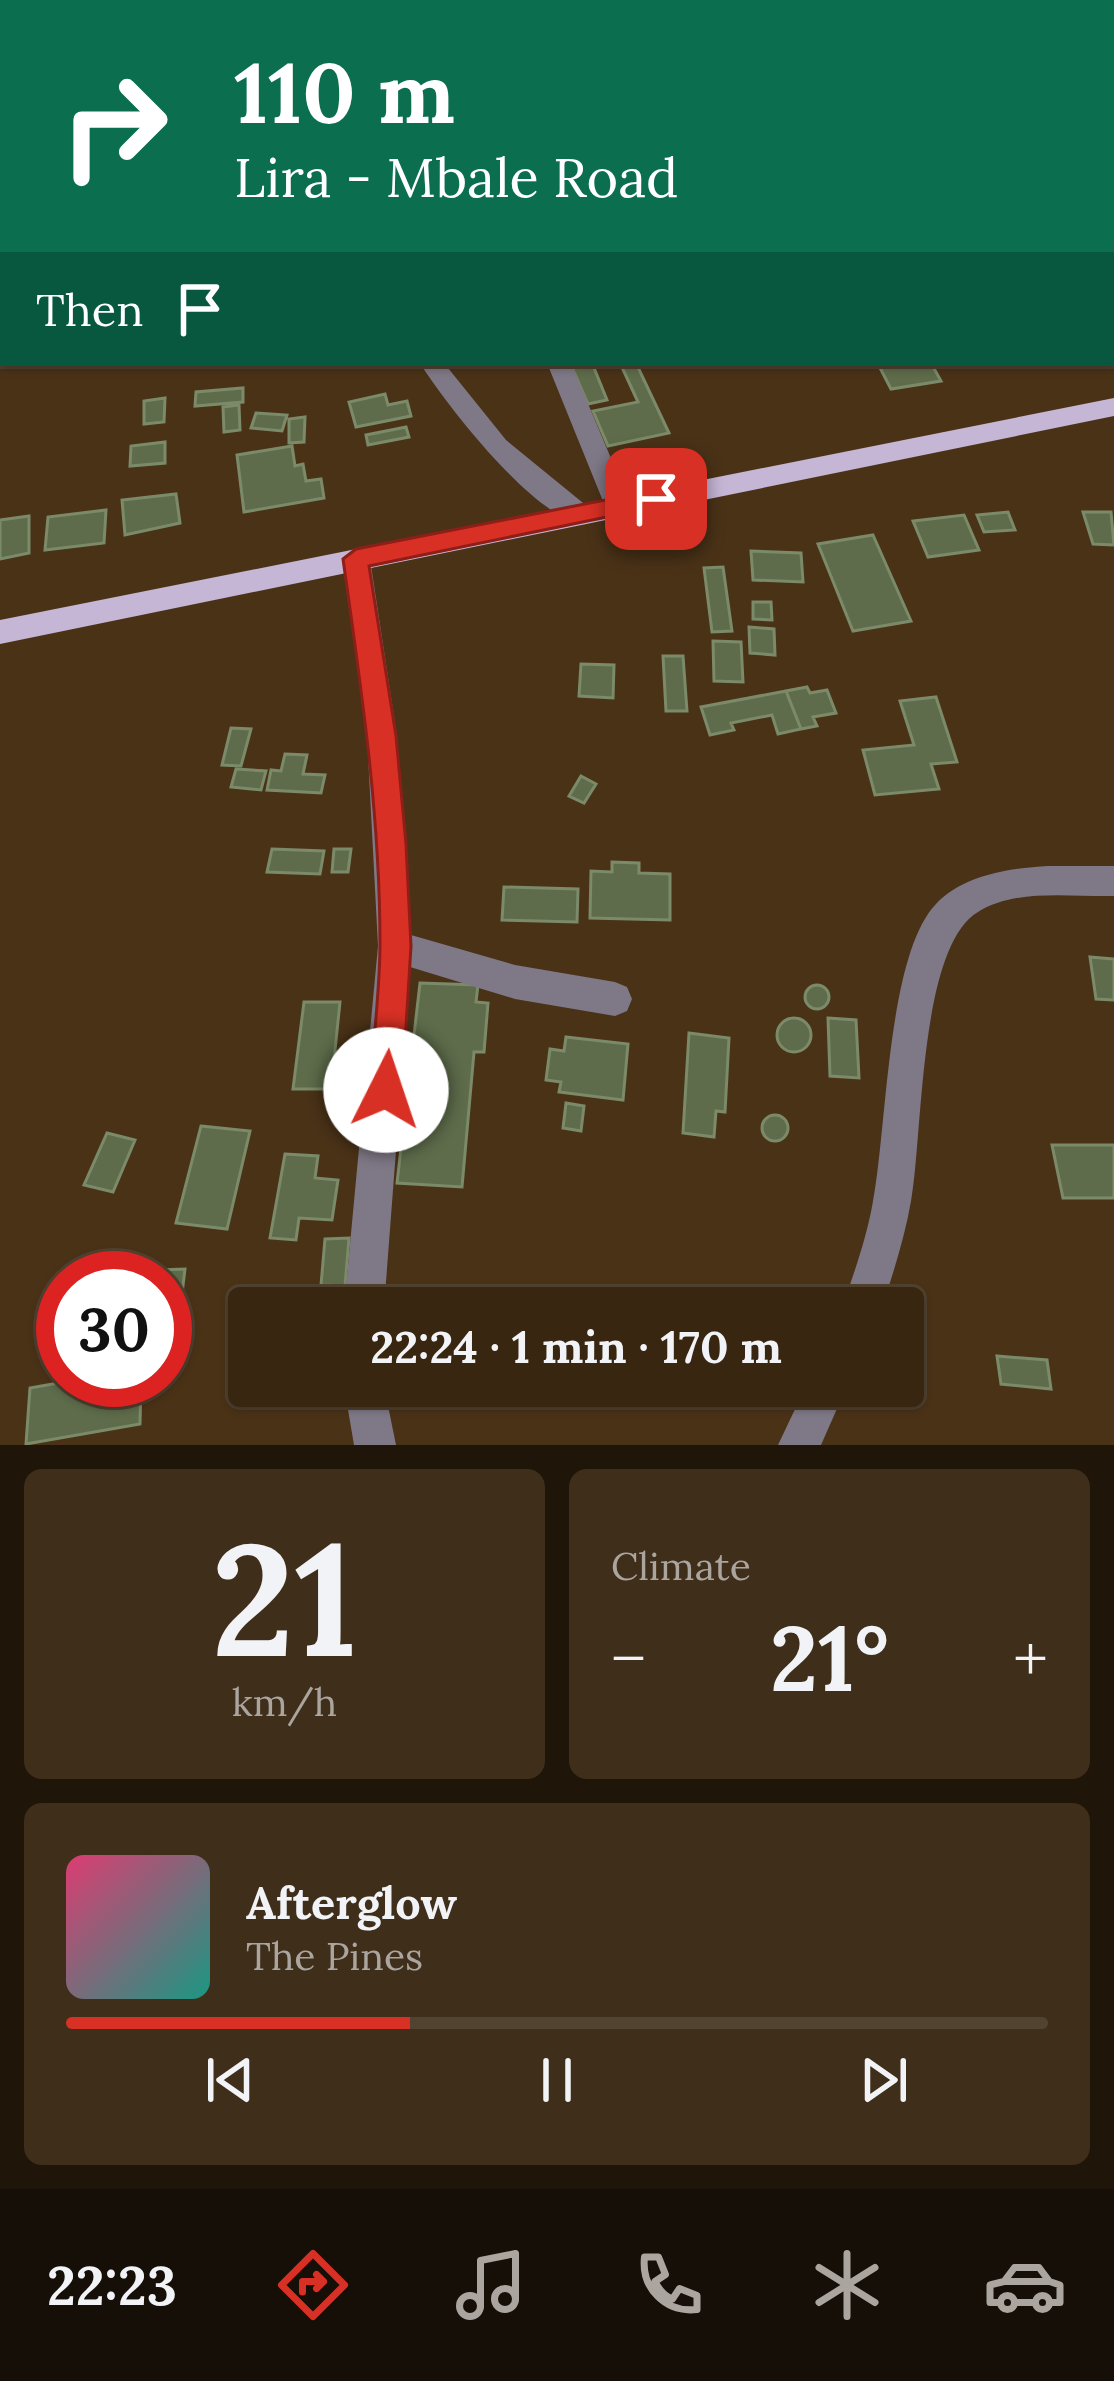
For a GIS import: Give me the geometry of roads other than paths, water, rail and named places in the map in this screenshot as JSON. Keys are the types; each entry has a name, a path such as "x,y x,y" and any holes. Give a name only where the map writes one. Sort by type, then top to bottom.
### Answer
{"main road":[{"path":"0,632 1114,407"}],"street":[{"path":"434,366 453,400 491,447 579,514"},
{"path":"561,366 618,506"},
{"path":"356,559 388,791 395,946 366,1287"},
{"path":"868,1287 892,1201 920,996 939,925 980,894 1017,882 1114,881"},
{"path":"395,946 515,982 615,999"},
{"path":"799,1445 817,1407"}]}
